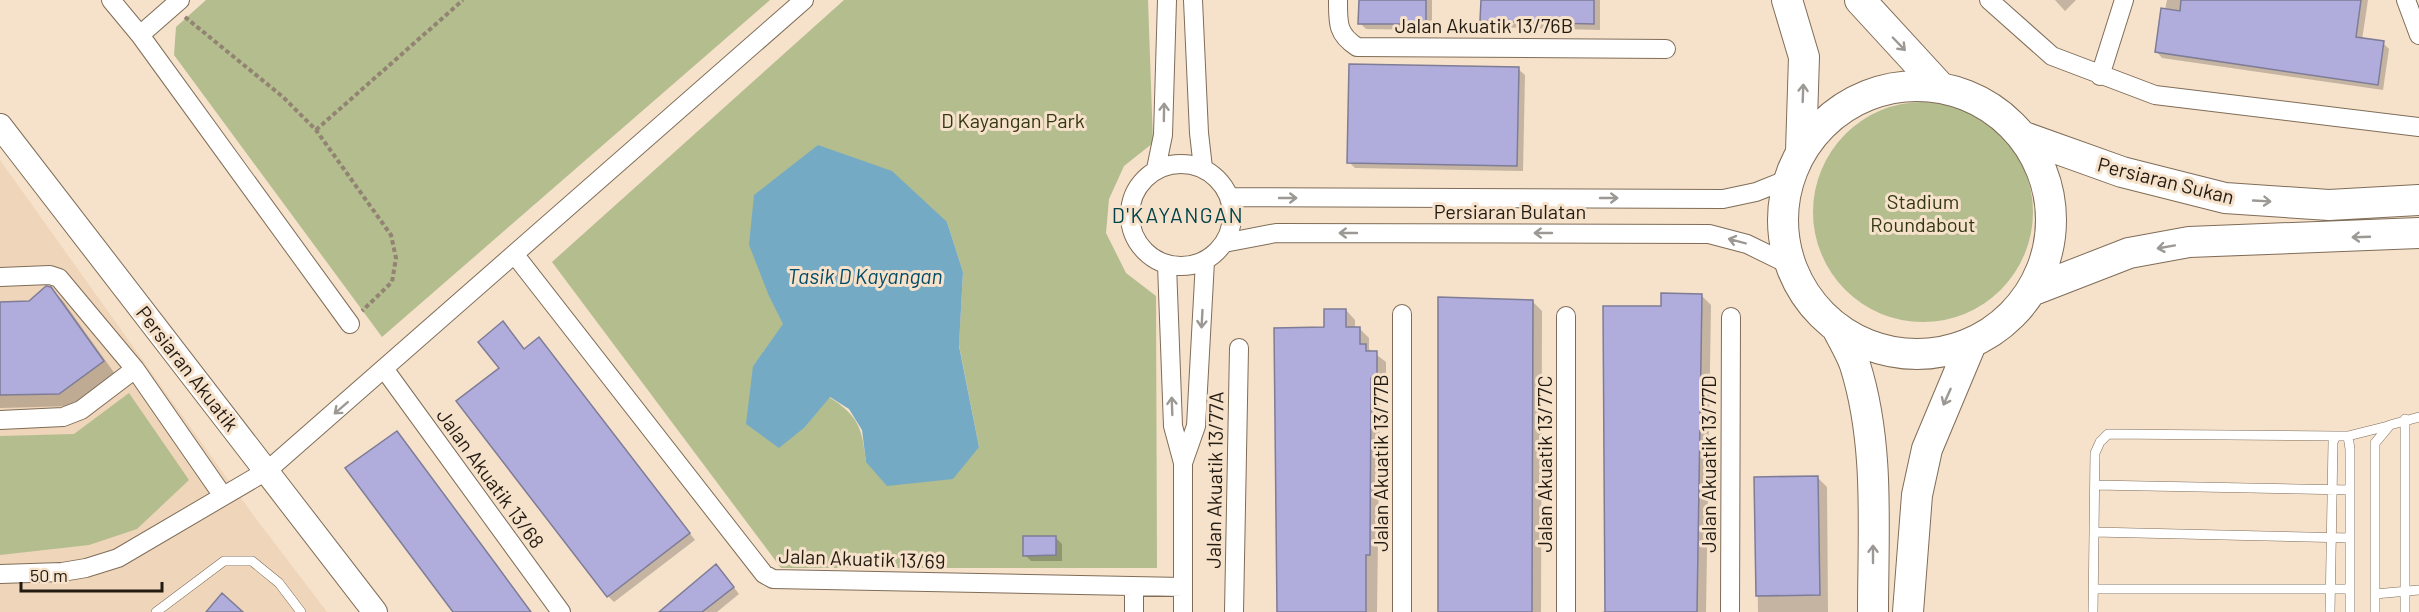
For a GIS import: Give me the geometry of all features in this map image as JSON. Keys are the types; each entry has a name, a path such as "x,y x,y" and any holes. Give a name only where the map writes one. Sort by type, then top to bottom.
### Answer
{"main road":[{"path":"1787,0 1804,57 1802,151"},
{"path":"1860,0 1939,86"},
{"path":"1899,86 1939,86 1971,96 1991,107 2024,137 2043,173 2052,213 2047,254 2031,291 2015,313 1995,330 1971,344 1926,355 1879,350 1837,328 1809,300 1790,265 1783,217 1786,180 1802,151 1827,120 1860,97 1899,86"},
{"name":"Persiaran Sukan","path":"2024,137 2122,172 2225,198 2329,205 2419,200"},
{"path":"2031,291 2129,253 2189,242 2419,233"},
{"path":"1837,328 1854,363 1860,386 1873,471 1873,612"},
{"path":"1908,612 1917,495 1924,460 1942,408 1971,344"}],"street":[{"path":"111,0 140,35 350,324"},
{"path":"0,574 63,572 118,558 268,470 385,370 804,0"},
{"path":"1156,169 1163,135 1167,0"},
{"path":"1193,0 1199,133 1203,168"},
{"name":"Jalan Akuatik 13/76B","path":"1338,0 1338,23 1345,39 1357,47 1666,49"},
{"path":"1989,0 2052,56 2100,76 2156,95 2419,127"},
{"path":"2100,76 2124,0"},
{"path":"2406,0 2419,35"},
{"path":"140,35 176,3"},
{"name":"Persiaran Akuatik","path":"0,126 268,470 375,612"},
{"path":"1187,163 1203,168 1214,175 1229,197 1232,221 1224,243 1206,261 1180,267 1167,265 1145,252 1131,230 1129,212 1133,195 1142,180 1156,169 1171,164 1187,163"},
{"name":"Persiaran Bulatan","path":"1229,197 1723,199 1756,192 1786,180"},
{"name":"Persiaran Bulatan","path":"1224,243 1276,233 1709,234 1747,244 1790,265"},
{"name":"Jalan Akuatik 13/69","path":"515,255 764,574 773,579 1134,588 1183,587"},
{"path":"1183,463 1196,426 1206,261"},
{"path":"1167,265 1173,426 1183,463 1183,612"},
{"path":"0,277 50,275 59,278 135,369 223,496"},
{"name":"Jalan Akuatik 13/77B","path":"1402,314 1402,612"},
{"name":"Jalan Akuatik 13/77C","path":"1566,316 1566,612"},
{"name":"Jalan Akuatik 13/77D","path":"1730,612 1731,317"},
{"name":"Jalan Akuatik 13/77A","path":"1234,612 1239,348"},
{"path":"0,420 63,417 81,410 135,369"},
{"name":"Jalan Akuatik 13/68","path":"385,370 561,612"},
{"path":"1134,588 1134,612"}],"lane":[{"path":"2093,612 2095,453 2100,442 2108,434 2348,436 2419,417"},
{"path":"2405,419 2405,612"},
{"path":"2375,612 2375,443 2390,425"},
{"path":"2330,612 2333,442 2336,436"},
{"path":"2348,436 2350,612"},
{"path":"2095,485 2350,490"},
{"path":"2094,532 2350,538"},
{"path":"156,612 224,561 252,561 279,582 301,612"},
{"path":"2093,589 2350,589"},
{"path":"2375,594 2419,590"}],"path":[{"path":"316,130 463,0"},
{"path":"176,3 283,97 316,130 391,236 396,258 392,282 350,324"}],"shaded area":[{"path":"0,160 251,512 327,612 0,612"}],"green space":[{"path":"206,0 770,0 382,337 174,55 176,27"},
{"name":"D Kayangan Park","path":"844,0 1148,0 1153,143 1124,166 1109,199 1106,233 1126,273 1156,296 1157,568 781,568 552,262","holes":["947,222 963,272 959,345 979,447 866,462 863,440 857,424 847,410 829,397 805,427 753,366 784,324"]},
{"name":"Stadium Roundabout","path":"1923,102 1955,107 1975,115 1993,127 2008,142 2020,160 2028,180 2033,212 2028,244 2020,264 2008,282 1993,297 1975,309 1955,317 1923,322 1891,317 1871,309 1853,297 1838,282 1826,264 1818,244 1813,212 1818,180 1826,160 1838,142 1853,127 1871,115 1891,107"},
{"path":"129,393 189,480 137,529 89,545 0,555 0,436 74,434"}],"water":[{"name":"Tasik D Kayangan","path":"818,145 892,171 947,222 963,272 959,346 979,447 953,479 887,486 866,462 862,430 849,409 830,397 805,427 779,448 746,424 753,366 783,324 749,245 754,195"}],"building":[{"path":"1359,0 1426,0 1426,24 1358,24"},
{"path":"1481,0 1594,0 1594,24 1480,21"},
{"path":"2181,0 2361,0 2356,37 2384,41 2378,85 2155,52 2161,8 2180,11"},
{"path":"1349,64 1519,67 1517,166 1347,163"},
{"path":"46,286 51,287 104,361 59,394 0,395 0,302 29,301"},
{"path":"1661,293 1702,294 1697,612 1605,612 1603,306 1661,306"},
{"path":"1438,297 1533,300 1532,612 1438,612"},
{"path":"1324,309 1346,309 1346,327 1360,327 1360,344 1366,344 1366,351 1377,351 1377,378 1371,378 1370,555 1366,555 1366,612 1277,612 1274,328 1324,327"},
{"path":"503,321 524,349 539,337 690,533 607,597 456,401 499,368 478,342"},
{"path":"397,431 531,612 453,612 345,468"},
{"path":"1818,476 1820,595 1756,596 1754,477"},
{"path":"1023,536 1056,536 1056,555 1023,556"},
{"path":"716,564 734,587 702,612 659,612"},
{"path":"222,593 243,612 206,612"}],"district":[{"name":"D'KAYANGAN","path":"1178,214"}]}
